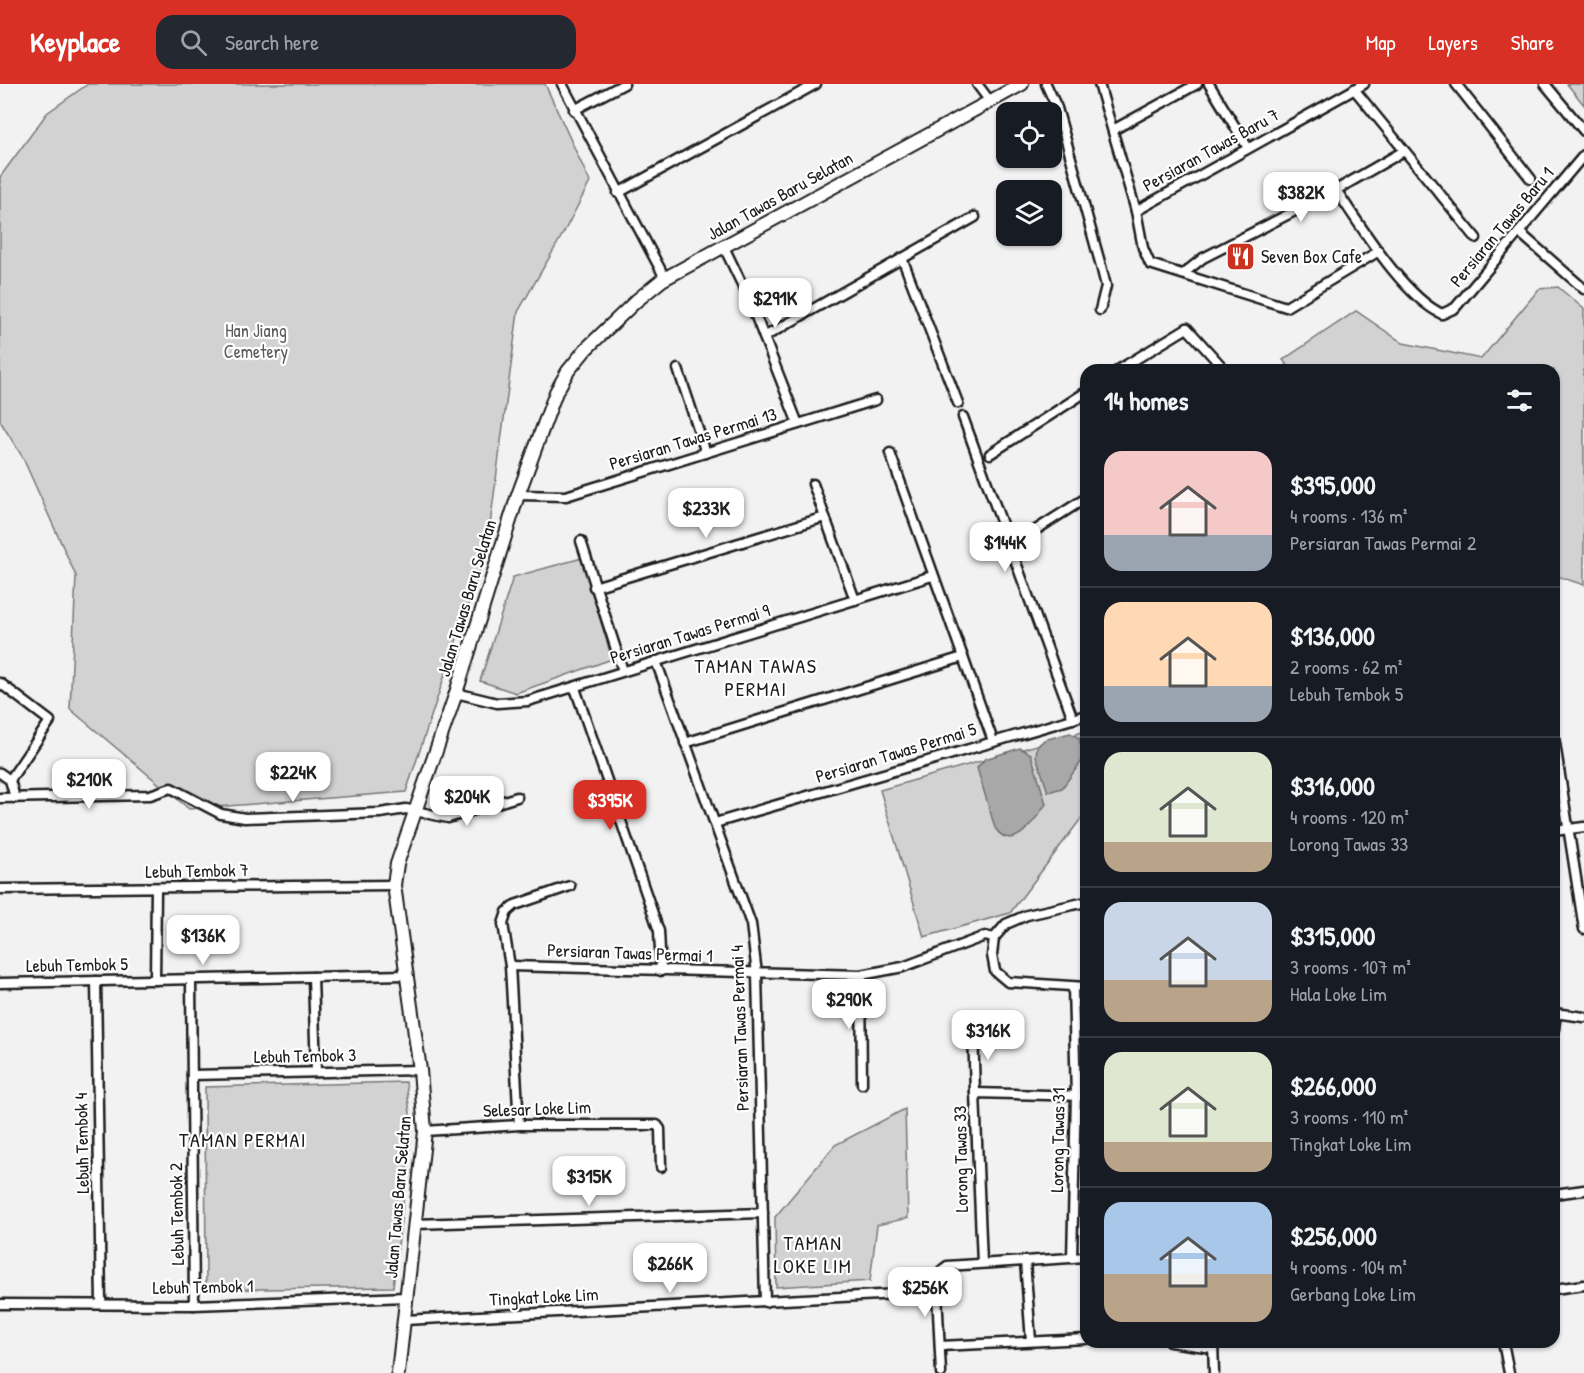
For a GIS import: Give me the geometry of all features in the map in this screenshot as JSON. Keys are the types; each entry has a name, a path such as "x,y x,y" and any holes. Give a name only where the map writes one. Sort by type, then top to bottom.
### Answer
{"street":[{"path":"562,84 664,278"},
{"path":"574,110 624,84"},
{"path":"618,193 816,84"},
{"path":"977,84 989,100"},
{"name":"Jalan Tawas Baru Selatan","path":"398,1373 425,1131 420,1070 394,885 400,855 456,693 518,495 556,392 568,371 636,301 664,278 1022,84"},
{"path":"1046,84 1057,108 1106,286 1100,310"},
{"path":"1100,84 1136,211 1143,248 1150,264 1286,307 1378,251 1336,190"},
{"path":"1113,130 1197,84"},
{"path":"1209,84 1248,148"},
{"name":"Persiaran Tawas Baru 7","path":"1136,211 1364,84"},
{"path":"1456,84 1531,180"},
{"path":"1545,84 1584,130"},
{"path":"1354,89 1476,238"},
{"path":"1183,274 1203,258 1336,190 1404,150"},
{"name":"Persiaran Tawas Baru 1","path":"1378,251 1426,307 1442,314 1455,308 1584,155"},
{"path":"764,337 975,217"},
{"path":"1519,232 1584,288"},
{"path":"724,247 764,337 798,424"},
{"path":"902,258 958,403"},
{"path":"1128,364 1187,328 1220,364"},
{"path":"678,369 706,453"},
{"path":"990,454 1080,396"},
{"name":"Persiaran Tawas Permai 13","path":"518,495 567,496 876,400"},
{"path":"963,417 1072,719"},
{"path":"890,453 932,576 993,741"},
{"path":"813,484 855,600"},
{"path":"1009,547 1080,502"},
{"path":"594,587 825,517"},
{"path":"581,541 623,671"},
{"name":"Persiaran Tawas Permai 9","path":"456,693 497,703 514,703 575,688 623,671 932,576"},
{"path":"685,743 963,657"},
{"name":"Persiaran Tawas Permai 4","path":"656,661 751,924 757,974 765,1302"},
{"path":"0,683 50,721 10,780"},
{"path":"575,688 659,931 662,971"},
{"name":"Persiaran Tawas Permai 5","path":"715,823 1080,717"},
{"path":"0,773 10,780 15,798"},
{"path":"1560,779 1584,929"},
{"path":"0,798 150,795 171,788 221,814 244,818 416,810 448,818 517,797"},
{"path":"1560,830 1584,827"},
{"name":"Lebuh Tembok 7","path":"0,890 394,885"},
{"path":"519,1125 510,966 503,924 507,912 515,905 570,886"},
{"path":"155,980 156,888"},
{"name":"Persiaran Tawas Permai 1","path":"510,966 861,975 903,967 988,937 1017,919 1080,903"},
{"path":"988,937 994,966 1004,980 1014,984 1080,987"},
{"name":"Lebuh Tembok 5","path":"0,983 406,975"},
{"path":"861,975 862,1084"},
{"path":"313,977 316,1072"},
{"name":"Lebuh Tembok 2","path":"191,980 194,1305"},
{"name":"Lebuh Tembok 4","path":"96,981 101,1304"},
{"name":"Lorong Tawas 31","path":"1072,1258 1076,1096 1073,987"},
{"path":"1560,1014 1584,1017"},
{"path":"973,1030 975,1093"},
{"name":"Lebuh Tembok 3","path":"192,1076 420,1070"},
{"name":"Lorong Tawas 33","path":"982,1263 975,1093 1080,1096"},
{"name":"Selesar Loke Lim","path":"425,1131 519,1125 657,1125 660,1129 661,1167"},
{"path":"1560,1193 1584,1190"},
{"path":"415,1224 763,1213"},
{"path":"941,1373 937,1292 942,1269 947,1266 982,1263 1080,1257"},
{"path":"1025,1261 1031,1341"},
{"path":"1560,1288 1584,1285"},
{"name":"Tingkat Loke Lim","path":"405,1320 937,1292"},
{"name":"Lebuh Tembok 1","path":"0,1304 194,1305 407,1297"},
{"path":"940,1346 1080,1339"},
{"path":"1213,1348 1214,1373"},
{"path":"1504,1348 1509,1373"}],"green space":[{"name":"Han Jiang Cemetery","path":"88,84 545,84 590,182 518,312 487,548 406,792 189,809 70,709 76,576 22,456 0,421 0,177 47,113"},
{"path":"1567,84 1584,84 1584,105"},
{"path":"1558,287 1584,309 1584,585 1560,577 1560,364 1287,364 1283,360 1356,311 1403,343 1481,359 1539,289"},
{"path":"582,558 612,659 516,693 480,681 513,577"},
{"path":"1080,733 1080,820 1010,913 924,937 880,790"},
{"path":"406,1082 412,1129 393,1287 206,1290 205,1087"},
{"path":"905,1109 908,1218 877,1225 870,1281 776,1287 775,1217 835,1145"}],"shaded area":[{"path":"1070,733 1079,738 1080,742 1080,763 1062,788 1048,792 1036,756 1037,747 1044,740"},
{"path":"1020,748 1031,754 1046,804 1024,832 1009,838 995,828 977,768 985,759"}],"place":[{"name":"Seven Box Cafe","path":"1240,257"}],"district":[{"name":"TAMAN TAWAS PERMAI","path":"756,678"},
{"name":"TAMAN PERMAI","path":"243,1140"},
{"name":"TAMAN LOKE LIM","path":"813,1254"}]}
